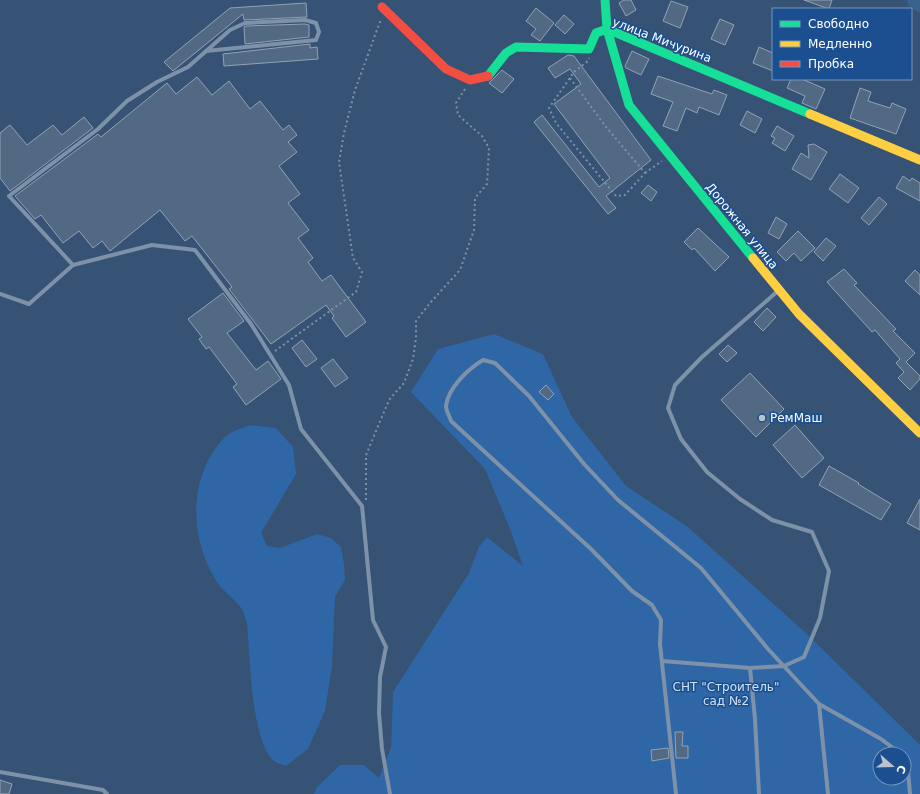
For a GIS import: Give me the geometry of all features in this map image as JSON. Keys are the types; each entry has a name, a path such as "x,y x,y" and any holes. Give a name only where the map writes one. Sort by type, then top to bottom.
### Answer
{"street":[{"name":"Дорожная улица","path":"605,0 607,29 628,105 798,314 920,433"},
{"path":"382,7 446,69 470,80 487,78 506,53 516,47 590,49"},
{"name":"улица Мичурина","path":"590,49 596,33 607,29 920,160"}],"lane":[{"path":"73,265 10,196 98,129 127,101 157,82 188,67 206,51 230,30 245,23 305,20 316,23 319,32 316,40 206,51"},
{"path":"0,294 29,304 73,265 152,244 195,250 251,324 289,385 301,430 362,506 373,620 386,647 380,677 379,713 382,749 390,794"},
{"path":"662,661 750,668 784,666 804,657 820,618 829,571 812,532 772,520 740,499 707,472 680,439 668,408 675,385 702,357 779,290"},
{"path":"676,794 662,661 661,620 652,605 632,591 591,549 451,421 446,408 450,392 473,366 484,360 495,363 529,396 584,464 618,500 701,568 784,666 819,704 890,746"},
{"path":"750,668 755,719 759,794"},
{"path":"819,704 828,794"},
{"path":"0,772 103,790 106,794"}],"path":[{"path":"270,355 356,292 359,284 362,272 353,258 339,162 344,133 355,90 364,70 371,44 380,23 382,7"},
{"path":"590,49 588,61 574,72 549,108 556,123 616,196 625,195 645,174 670,156"},
{"path":"570,78 606,127 645,174"},
{"path":"366,502 366,455 389,400 404,383 413,359 416,338 416,320 460,270 474,230 475,198 487,184 489,148 482,136 458,115 456,103 470,80"}],"green space":[{"name":"СНТ \"Строитель\" сад №2","path":"494,334 543,354 572,417 626,486 688,527 807,634 920,745 920,794 314,794 317,787 340,765 364,765 379,778 391,747 393,692 469,573 479,547 487,537 523,566 510,529 485,469 411,392 438,349"},
{"path":"250,425 276,428 293,447 296,474 261,533 267,546 280,548 317,534 331,538 341,547 344,564 345,580 335,597 332,666 325,711 308,749 286,766 273,760 265,748 260,733 253,695 247,623 242,609 221,587 206,562 200,544 197,525 196,506 199,487 204,469 213,452 225,437 234,431"}],"building":[{"path":"624,0 631,0 636,10 626,16 619,3"},
{"path":"804,0 832,0 829,8"},
{"path":"671,1 688,7 680,28 663,21"},
{"path":"306,3 307,17 244,20 243,14 173,71 164,62 230,8"},
{"path":"536,8 554,23 540,41 531,35 536,29 526,21"},
{"path":"564,15 574,24 565,34 555,25"},
{"path":"720,19 734,25 725,45 711,39"},
{"path":"309,25 309,37 245,44 244,27 246,26"},
{"path":"310,44 310,48 317,47 318,59 224,66 223,54"},
{"path":"759,47 772,53 772,71 753,63"},
{"path":"632,51 649,59 641,75 626,68 625,66"},
{"path":"568,55 574,56 651,160 606,196 616,208 608,214 534,122 542,115 599,187 610,178 554,104 581,84 570,69 555,78 548,68"},
{"path":"502,70 514,79 502,93 489,83"},
{"path":"658,76 712,94 714,90 727,95 719,115 699,107 697,113 686,108 677,131 663,126 673,102 651,94"},
{"path":"197,77 212,95 229,81 250,109 260,101 283,130 289,125 297,135 288,142 297,152 279,166 300,194 288,203 309,230 298,238 313,258 308,262 322,281 331,275 366,322 346,337 332,318 334,316 326,305 271,344 229,289 232,287 192,236 185,241 160,210 110,251 102,241 93,248 79,231 63,243 41,215 35,219 15,196 98,134 101,137 167,83 176,94"},
{"path":"791,80 804,80 825,89 816,109 802,103 805,96 787,88"},
{"path":"860,88 871,92 868,101 890,108 892,103 906,109 896,134 850,118"},
{"path":"747,111 762,119 755,133 740,125"},
{"path":"84,117 93,128 10,191 0,178 0,133 10,125 27,145 53,125 62,135"},
{"path":"777,126 794,136 785,151 772,143 775,138 771,136"},
{"path":"814,144 827,152 811,180 792,169 801,153 809,158 808,145"},
{"path":"840,174 859,188 848,203 829,189"},
{"path":"903,176 910,181 912,178 920,183 920,201 896,188"},
{"path":"648,185 657,192 651,201 641,193"},
{"path":"879,197 887,204 869,225 861,218"},
{"path":"776,217 787,224 779,239 768,233"},
{"path":"698,228 729,257 715,271 694,248 692,250 684,242"},
{"path":"798,231 815,248 801,261 794,253 786,261 777,252"},
{"path":"826,238 836,246 823,261 814,252"},
{"path":"844,269 857,283 854,285 896,329 893,331 915,353 906,362 920,376 920,379 910,390 898,378 904,372 896,363 900,359 875,330 872,332 827,282"},
{"path":"915,270 920,275 920,295 905,281"},
{"path":"223,293 244,321 227,333 256,370 268,361 281,379 246,405 233,387 237,384 209,347 206,349 199,339 202,337 188,319"},
{"path":"767,308 776,317 763,331 754,322"},
{"path":"302,340 317,359 306,367 292,348"},
{"path":"728,345 737,353 727,362 719,354"},
{"path":"333,359 348,378 335,387 321,368"},
{"path":"750,373 784,409 756,437 721,400"},
{"path":"546,385 554,394 548,400 539,392"},
{"path":"795,425 824,458 802,478 773,445"},
{"path":"829,466 891,504 881,520 819,485"},
{"path":"920,499 920,530 907,523"},
{"path":"675,732 683,732 682,746 688,746 688,758 676,758"},
{"path":"668,748 669,758 652,761 651,750"},
{"path":"0,780 12,784 9,794 0,794"}],"waterway":[{"path":"916,0 920,3"}],"traffic: fast":[{"path":"605,0 607,29 629,105 753,258"},
{"path":"488,76 506,53 516,47 589,49 596,33 607,29 810,114"}],"traffic: slow":[{"path":"810,114 920,160"},
{"path":"753,258 799,314 920,433"}],"traffic: jam":[{"path":"382,7 446,69 470,80 488,76"}],"place":[{"name":"РемМаш","path":"762,418"}]}
